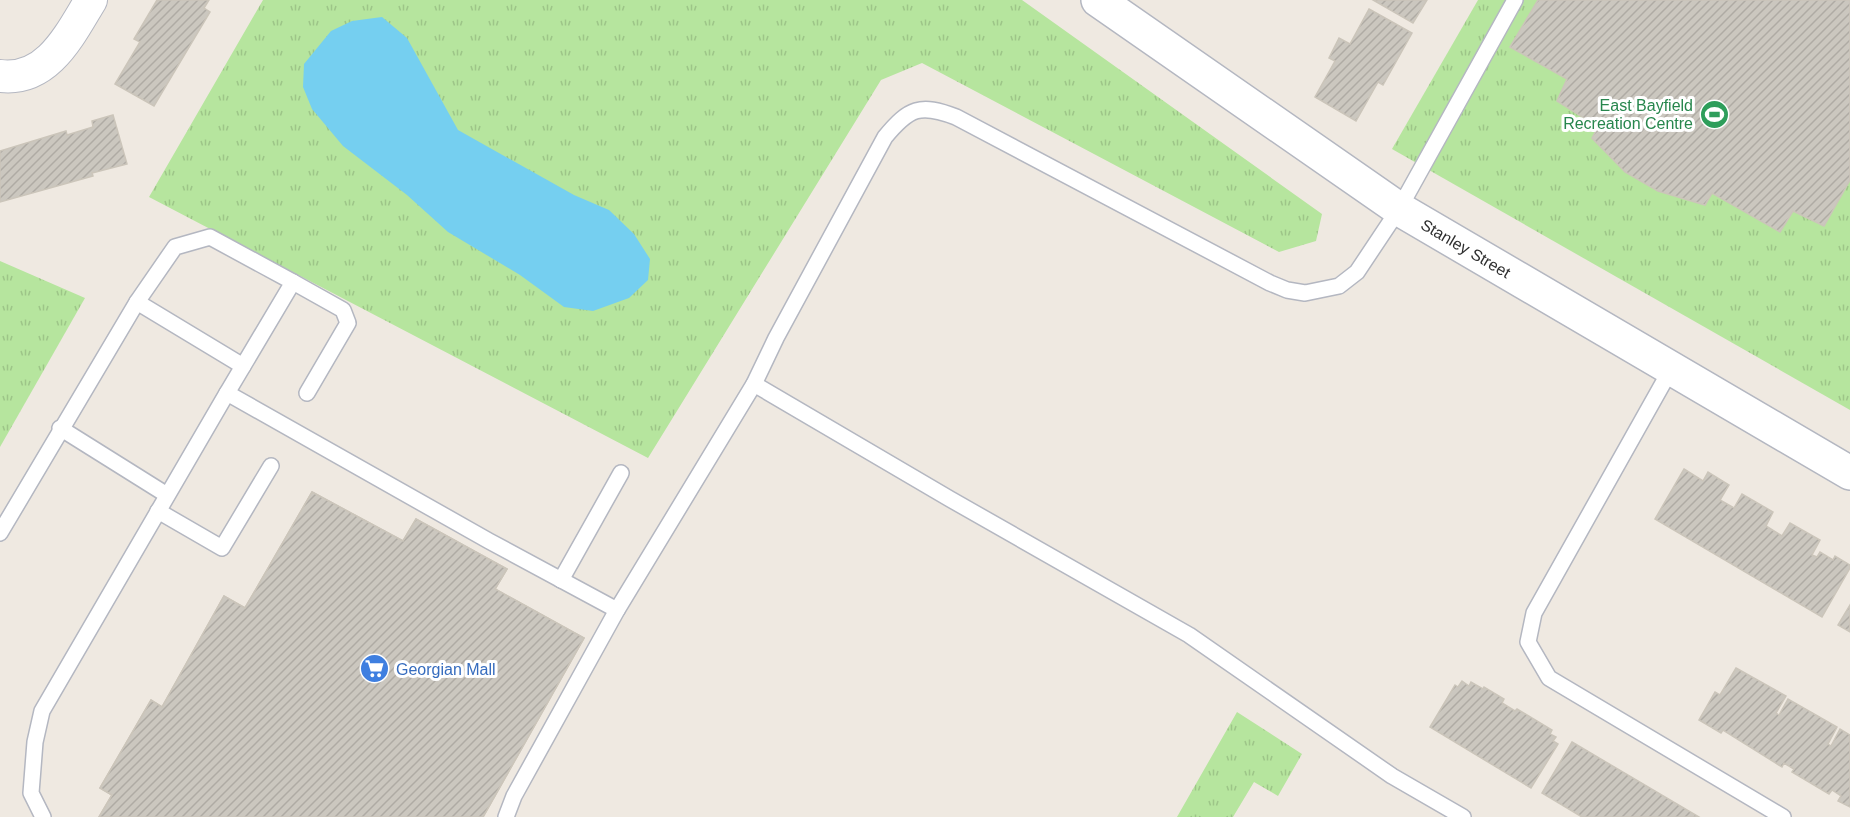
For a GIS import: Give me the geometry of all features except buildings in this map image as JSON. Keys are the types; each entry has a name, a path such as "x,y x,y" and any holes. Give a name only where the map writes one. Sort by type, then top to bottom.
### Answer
{"street":[{"path":"0,76 24,75 54,57 91,0"},
{"name":"Stanley Street","path":"1098,0 1399,209 1850,473"}],"lane":[{"path":"506,817 514,796 617,610 754,384 776,338 885,137 899,120 915,110 936,109 956,117 1270,283 1287,290 1305,293 1339,286 1357,272 1399,209 1515,0"},
{"path":"0,533 136,302 175,247 210,237 343,310 348,323 307,393"},
{"path":"43,817 31,793 35,742 42,711 293,282"},
{"path":"136,302 243,366"},
{"path":"1671,369 1534,613 1528,642 1549,678 1783,817"},
{"path":"754,384 950,500 1189,635 1392,776 1462,817"},
{"path":"227,393 617,610"},
{"path":"60,428 167,495"},
{"path":"158,512 222,548 271,466"},
{"path":"561,580 621,473"}],"green space":[{"path":"263,0 1022,0 1322,214 1316,241 1279,252 922,63 881,80 648,458 149,197"},
{"path":"1478,0 1850,0 1850,410 1392,149"},
{"path":"0,261 85,298 0,447"},
{"path":"1237,712 1302,754 1278,796 1254,782 1233,817 1177,817"}],"water":[{"path":"382,17 407,38 458,130 574,195 609,210 634,234 650,259 648,280 629,298 593,311 564,307 520,275 448,232 407,195 343,146 312,109 303,87 304,64 331,31 352,21"}],"place":[{"name":"East Bayfield Recreation Centre","path":"1714,114"},
{"name":"Georgian Mall","path":"375,669"}]}
